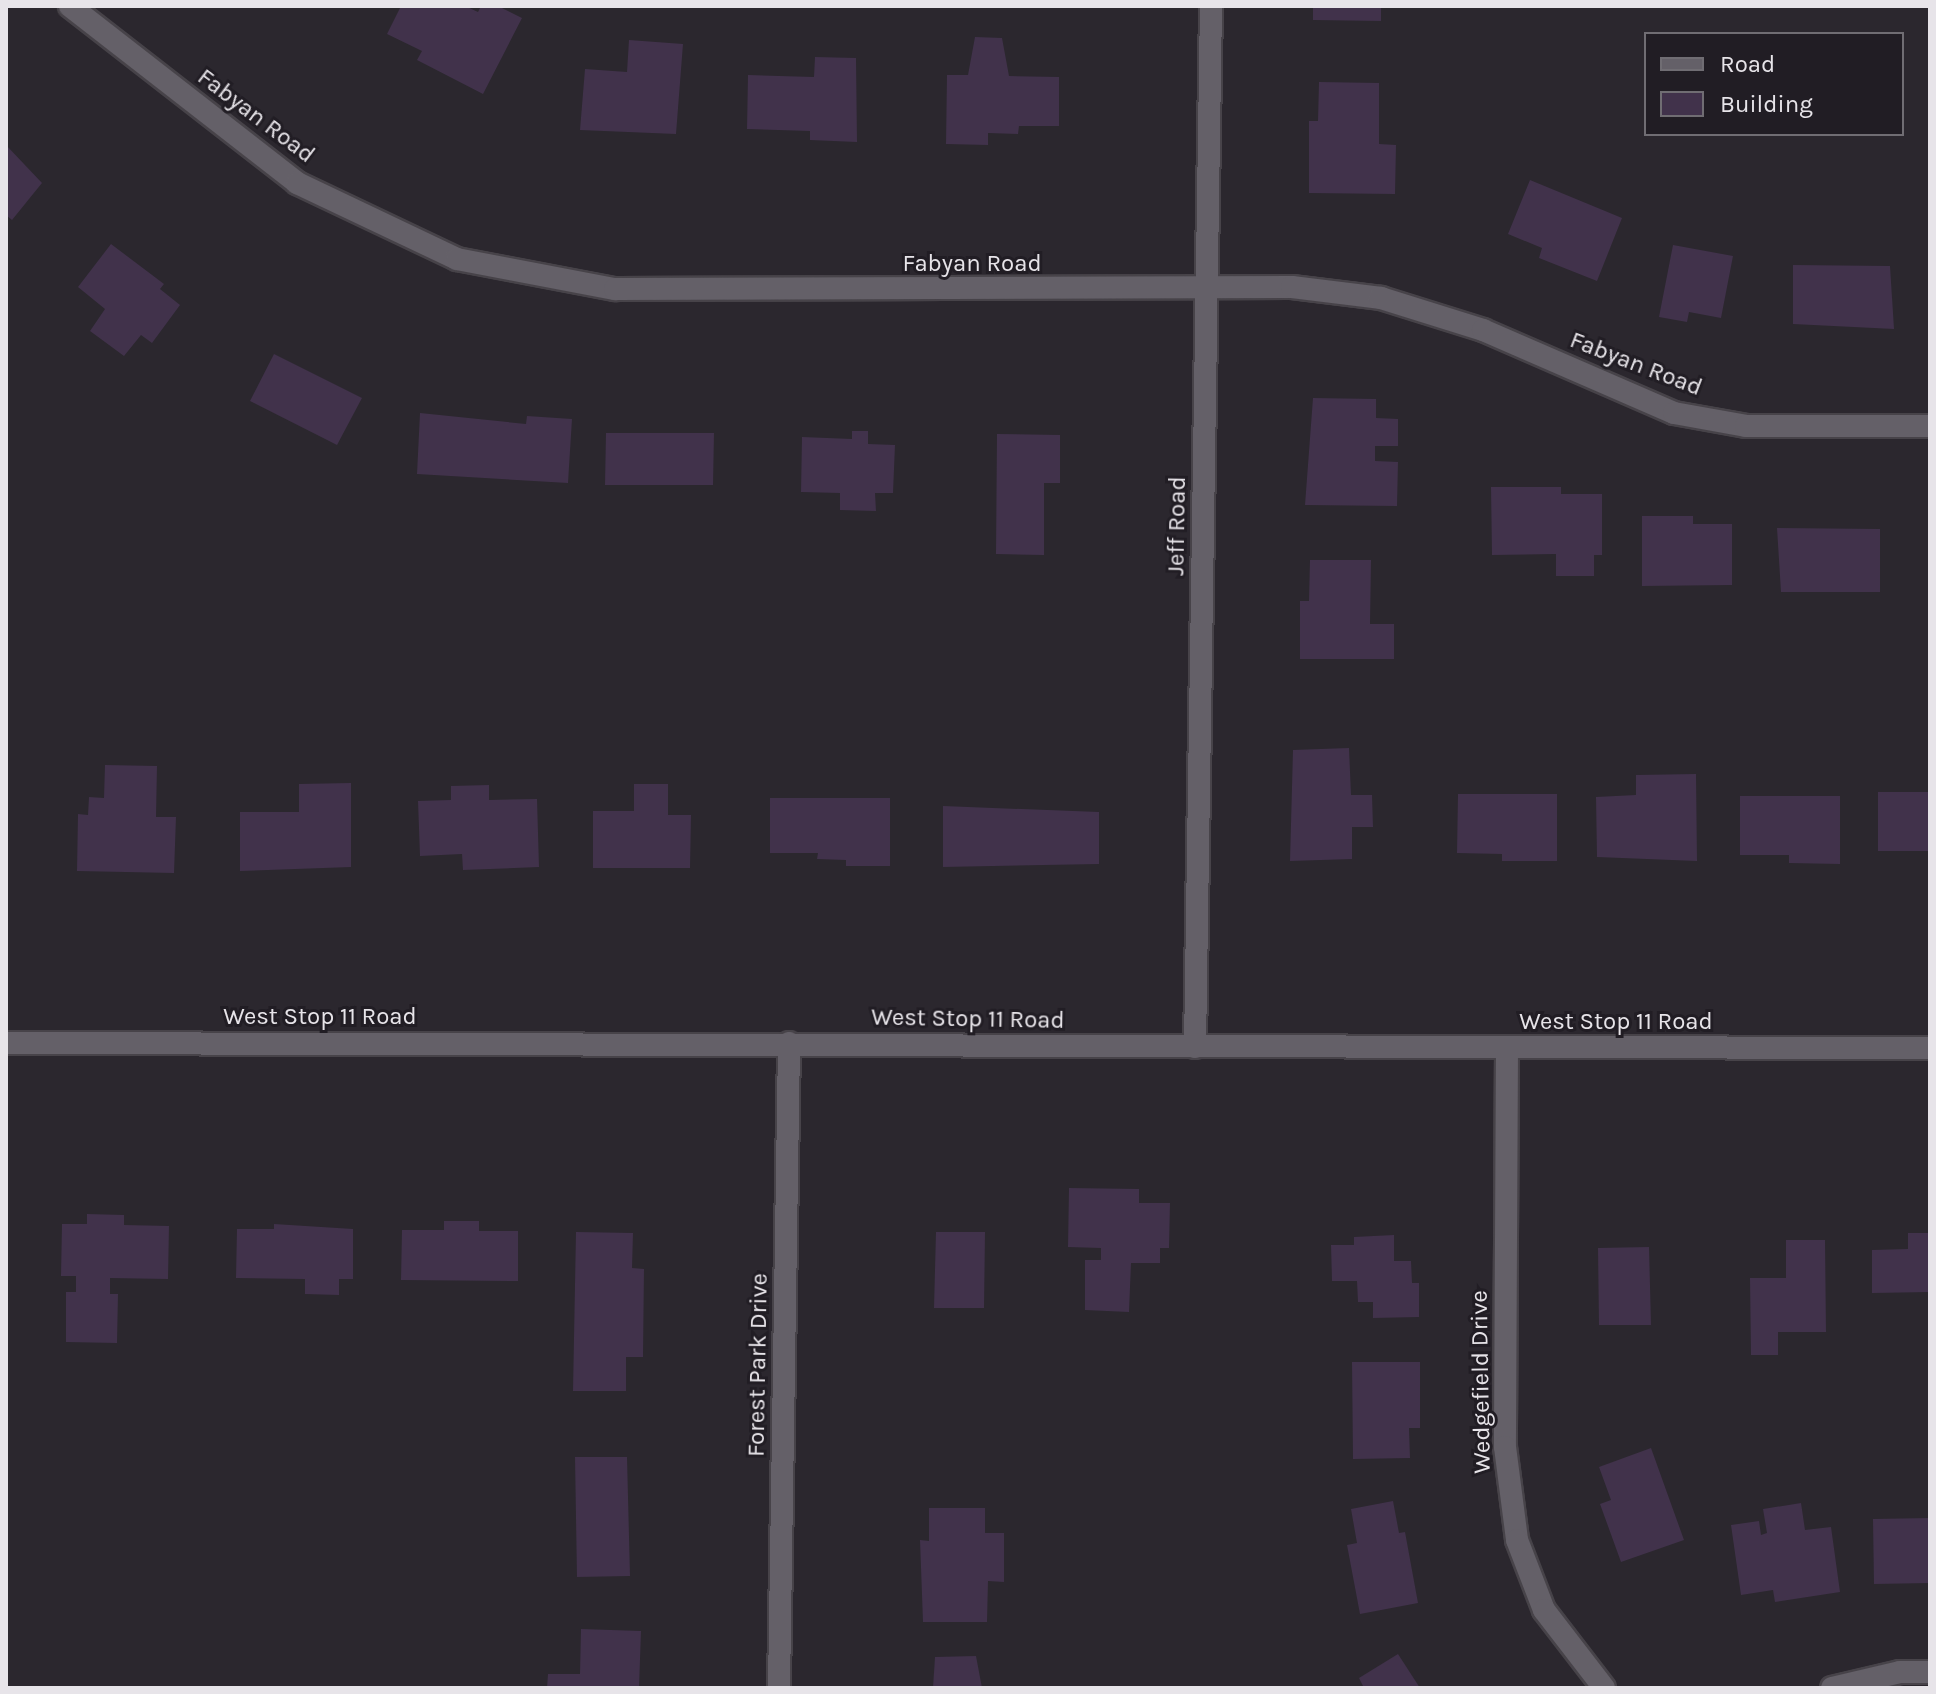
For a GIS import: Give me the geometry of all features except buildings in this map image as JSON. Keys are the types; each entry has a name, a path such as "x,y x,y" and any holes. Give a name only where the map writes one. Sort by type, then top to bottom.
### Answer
{"street":[{"name":"Fabyan Road","path":"70,6 297,183 457,259 615,289 1207,290 1292,287 1381,298 1483,330 1674,413 1732,424 1930,426"},
{"name":"Jeff Road","path":"1195,1047 1211,6"},
{"name":"West Stop 11 Road","path":"6,1043 1930,1048"},
{"name":"Forest Park Drive","path":"779,1688 789,1043"},
{"name":"Wedgefield Drive","path":"1507,1048 1505,1447 1517,1540 1544,1610 1604,1688"},
{"path":"1832,1688 1900,1672 1930,1672"}]}
